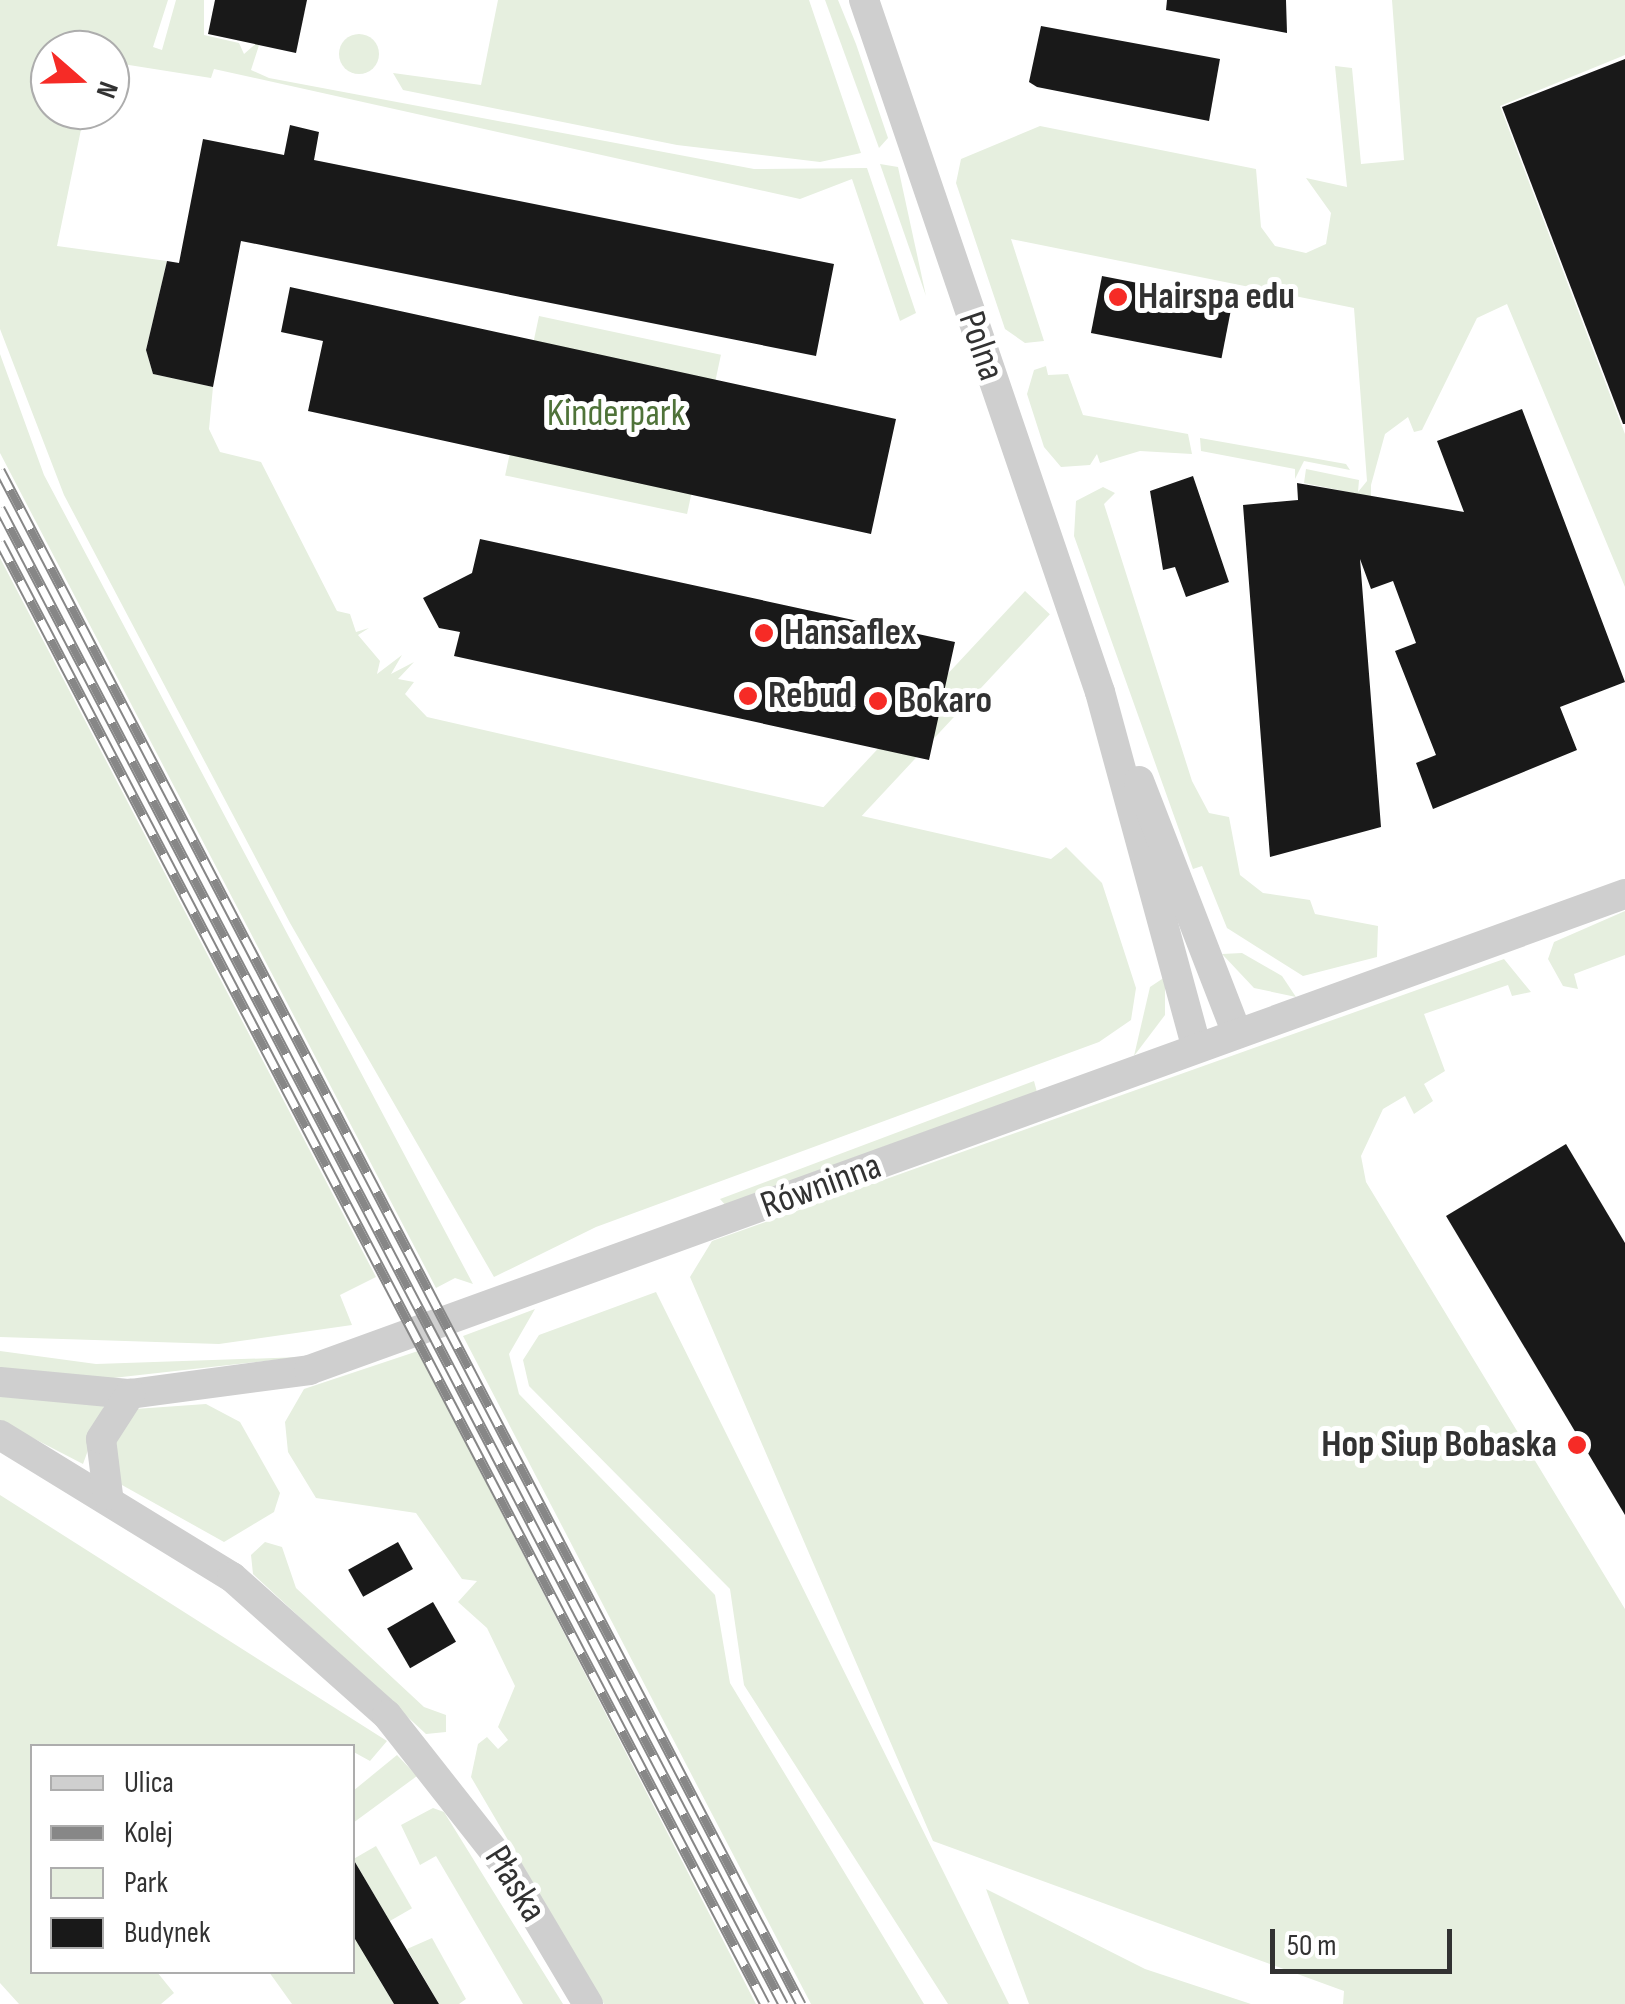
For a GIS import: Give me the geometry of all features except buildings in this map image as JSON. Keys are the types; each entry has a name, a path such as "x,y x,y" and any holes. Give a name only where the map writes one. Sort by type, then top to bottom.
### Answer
{"street":[{"name":"Polna","path":"864,0 1100,692 1237,1034"},
{"name":"Polna","path":"1100,692 1197,1048"},
{"name":"Równinna","path":"0,1382 130,1394 242,1384 416,1336 1625,894"},
{"path":"108,1494 101,1439 130,1394"},
{"name":"Płaska","path":"0,1434 108,1494 232,1577 438,1768 588,2004"}],"green space":[{"path":"0,0 168,0 153,47 162,50 176,0 204,0 204,35 239,43 244,54 261,39 251,70 269,78 754,169 867,168 916,313 900,321 852,179 800,199 214,69 211,78 130,65 130,30 30,30 30,130 81,130 57,246 167,261 146,350 153,374 213,387 209,429 220,452 261,462 337,611 350,614 356,632 369,628 358,635 380,661 377,674 402,655 391,674 414,662 398,679 414,682 405,694 427,717 1051,859 1066,847 1102,883 1136,988 1131,1020 1099,1042 596,1227 494,1277 290,923 64,495 0,329"},
{"path":"498,0 809,0 861,153 820,162 677,145 403,90 393,73 481,85"},
{"path":"825,0 838,0 856,44 888,138 879,148"},
{"path":"1392,0 1625,0 1625,55 1500,106 1625,434 1625,587 1507,304 1477,318 1422,430 1414,432 1408,417 1385,434 1371,485 1371,564 1358,494 1304,483 1306,469 1359,480 1358,492 1367,481 1354,308 1011,239 1044,341 1025,343 1005,329 956,183 961,159 1040,126 1256,169 1261,227 1275,246 1306,253 1326,244 1331,213 1306,178 1347,187 1335,66 1352,68 1361,164 1404,160"},
{"path":"359,34 373,40 379,54 373,68 359,74 345,68 339,54 345,40"},
{"path":"880,164 898,167 926,296"},
{"name":"Kinderpark","path":"539,316 721,355 687,514 505,475"},
{"path":"0,354 44,475 473,1284 455,1278 436,1288 0,453"},
{"path":"1046,366 1048,375 1068,374 1083,415 1188,434 1192,454 1140,451 1100,463 1097,454 1090,465 1061,467 1044,447 1027,394 1034,370"},
{"path":"1200,438 1346,464 1350,470 1304,461 1295,479 1295,469 1201,451"},
{"path":"1103,487 1115,493 1104,504 1192,781 1209,813 1229,817 1240,875 1263,893 1310,900 1315,914 1378,926 1377,957 1303,976 1227,928 1202,866 1193,869 1074,536 1076,501"},
{"path":"0,558 376,1277 340,1295 352,1325 219,1344 0,1337"},
{"path":"1025,591 1050,614 787,896 762,873"},
{"path":"1625,911 1625,955 1574,974 1578,989 1563,986 1548,959 1554,942"},
{"path":"1242,953 1282,976 1296,997 1254,988 1222,954"},
{"path":"1504,959 1531,992 1512,996 1508,985 1424,1014 1445,1071 1424,1084 1433,1101 1414,1114 1405,1096 1383,1109 1361,1156 1366,1182 1625,1609 1625,2004 1343,2004 1344,1991 933,1841 690,1277 712,1241"},
{"path":"1165,977 1165,1015 1134,1056 1150,987"},
{"path":"1034,1081 1038,1096 727,1207 720,1199"},
{"path":"656,1292 1009,2004 948,2004 744,1685 730,1589 529,1386 523,1360 539,1335"},
{"path":"535,1309 509,1354 519,1394 715,1595 730,1683 924,2004 811,2004 463,1336"},
{"path":"0,1351 96,1364 302,1357 95,1380 0,1371"},
{"path":"418,1351 756,2004 604,2004 471,1777 478,1744 487,1737 498,1749 508,1740 498,1727 515,1686 487,1628 458,1602 477,1581 462,1579 416,1513 316,1498 288,1452 285,1422 304,1389"},
{"path":"0,1396 104,1406 83,1464 0,1421"},
{"path":"206,1404 240,1422 280,1493 274,1512 224,1542 113,1480 108,1454 135,1409"},
{"path":"0,1495 387,1741 370,1761 355,1753 355,1744 30,1744 30,1974 159,1974 174,1993 161,2004 19,2004 0,1983"},
{"path":"265,1542 282,1547 296,1588 424,1707 446,1715 446,1732 426,1734 253,1574 251,1555"},
{"path":"397,1755 417,1776 355,1822 355,1789"},
{"path":"433,1808 444,1812 563,2004 523,2004 436,1856 420,1865 401,1825"},
{"path":"376,1846 412,1908 389,1921 355,1862"},
{"path":"986,1889 1145,1969 1251,2004 1029,2004"},
{"path":"355,1937 394,2004 292,2004 270,1974 355,1974"},
{"path":"432,1938 466,1999 459,2004 439,2004 407,1949"}],"railway":[{"path":"0,470 801,2004"},
{"path":"0,508 783,2004"},
{"path":"0,542 765,2004"}],"place":[{"name":"Hairspa edu","path":"1118,297"},
{"name":"Hansaflex","path":"764,633"},
{"name":"Rebud","path":"748,696"},
{"name":"Bokaro","path":"878,701"},
{"name":"Hop Siup Bobaska","path":"1577,1445"}]}
